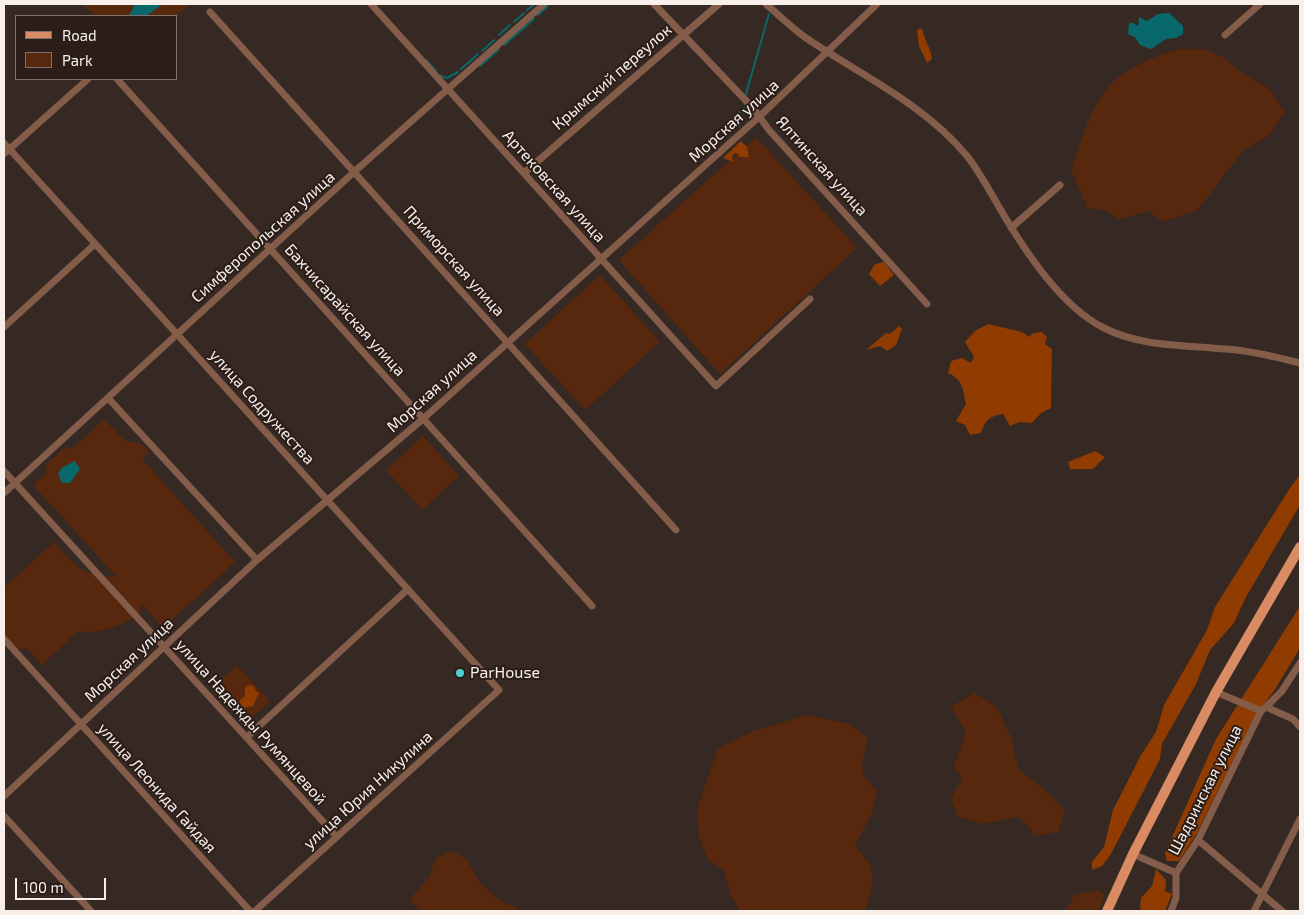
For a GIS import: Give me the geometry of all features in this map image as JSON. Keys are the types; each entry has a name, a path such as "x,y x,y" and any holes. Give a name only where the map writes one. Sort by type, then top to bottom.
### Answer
{"main road":[{"path":"1107,911 1133,854 1216,692 1300,546"}],"street":[{"name":"Артековская улица","path":"372,4 716,386 810,299"},
{"name":"Симферопольская улица","path":"4,493 354,172 544,4"},
{"name":"Ялтинская улица","path":"654,4 760,116 768,130 927,304"},
{"name":"Крымский переулок","path":"524,172 719,4"},
{"path":"766,4 808,39 902,99 957,145 968,157 1012,228 1039,267 1066,298 1088,318 1114,333 1158,343 1258,353 1300,363"},
{"name":"Морская улица","path":"4,796 257,560 329,501 424,418 760,116 877,4"},
{"path":"1225,35 1260,4"},
{"name":"Приморская улица","path":"210,12 676,530"},
{"path":"6,149 87,80"},
{"name":"Бахчисарайская улица","path":"118,80 272,248 592,606"},
{"name":"улица Содружества","path":"6,149 95,244 499,690"},
{"path":"1012,228 1060,185"},
{"path":"4,327 95,244"},
{"path":"108,398 257,560"},
{"name":"улица Надежды Румянцевой","path":"4,471 337,837"},
{"path":"247,737 408,589"},
{"name":"улица Леонида Гайдая","path":"4,639 250,911"},
{"name":"Шадринская улица","path":"1171,911 1176,898 1176,873 1198,840 1263,709 1282,691 1300,663"},
{"name":"улица Юрия Никулина","path":"255,911 499,690"},
{"path":"1216,692 1293,719 1300,727"},
{"path":"4,816 91,911"},
{"path":"1254,911 1300,819"},
{"path":"1198,840 1282,911"},
{"path":"1133,854 1176,873"}],"green space":[{"path":"81,4 190,4 178,15 95,15"},
{"path":"1178,49 1203,49 1223,57 1245,75 1269,88 1285,112 1269,136 1243,150 1198,210 1163,222 1149,211 1119,219 1104,210 1087,208 1071,169 1089,118 1099,100 1111,83 1128,71 1148,60"},
{"path":"756,137 857,248 720,374 619,260"},
{"path":"600,275 660,342 585,410 525,344"},
{"path":"104,419 125,441 141,444 150,452 142,459 235,562 163,628 142,604 140,613 118,626 95,632 77,632 42,665 27,648 18,650 4,646 4,588 54,542 81,569 95,575 117,577 33,485 46,473 46,465 63,449 74,447"},
{"path":"423,436 459,476 422,510 386,470"},
{"path":"237,665 270,701 247,722 214,686"},
{"path":"975,693 997,707 1011,737 1018,769 1042,787 1065,810 1058,832 1035,836 1018,817 982,824 958,816 951,799 962,779 954,766 966,733 951,706"},
{"path":"808,715 850,724 868,739 862,767 865,778 877,790 872,814 855,846 866,858 870,866 872,877 871,893 863,911 740,911 730,894 724,870 708,860 699,837 697,809 718,748 756,730"},
{"path":"452,851 466,858 480,883 501,901 524,911 420,911 410,899 429,877 436,858"},
{"path":"1096,890 1105,895 1098,911 1065,911 1075,895"}],"shaded area":[{"path":"922,28 932,59 927,63 919,46 917,30"},
{"path":"741,141 747,147 749,157 740,157 736,153 732,156 733,162 723,158"},
{"path":"884,262 894,275 880,286 869,274 875,264"},
{"path":"988,324 1022,332 1029,337 1033,333 1042,332 1047,337 1045,344 1052,349 1051,408 1041,413 1032,423 1019,422 1010,426 1003,414 994,416 986,422 981,433 970,435 965,425 956,421 966,404 957,378 948,373 951,361 962,358 971,363 974,357 965,342 975,331"},
{"path":"899,326 902,329 896,345 887,351 880,346 866,350 886,333 890,334"},
{"path":"1095,451 1105,457 1093,469 1070,469 1068,462"},
{"path":"1300,475 1300,505 1246,597 1234,623 1210,650 1196,684 1162,744 1160,759 1111,854 1102,866 1092,870 1092,862 1104,847 1113,810 1141,755 1156,732 1164,705 1207,630 1215,607"},
{"path":"1300,606 1300,648 1274,691 1255,716 1197,833 1179,861 1167,861 1165,853 1216,739"},
{"path":"248,685 254,686 255,690 259,693 253,706 238,709 240,700 245,696 245,688"},
{"path":"1156,869 1166,880 1165,891 1172,894 1165,911 1140,911 1141,898 1152,886"}],"water":[{"path":"135,4 163,4 147,15 130,15"},
{"path":"1169,13 1183,26 1183,34 1176,38 1166,39 1151,49 1140,45 1135,37 1128,34 1129,24 1131,22 1138,26 1139,17 1147,21 1158,14"},
{"path":"75,461 80,469 70,483 62,483 58,473 63,467"}],"waterway":[{"path":"527,10 535,4"},
{"path":"538,15 548,6"},
{"path":"514,22 524,13"},
{"path":"745,97 769,14"},
{"path":"504,45 534,19"},
{"path":"499,35 510,25"},
{"path":"482,51 494,40"},
{"path":"480,66 499,49"},
{"path":"461,69 478,54"},
{"path":"426,60 436,71"},
{"path":"439,75 447,78 458,72"},
{"path":"739,126 742,120 739,113 747,106 744,103"}],"place":[{"name":"ParHouse","path":"460,673"}]}
